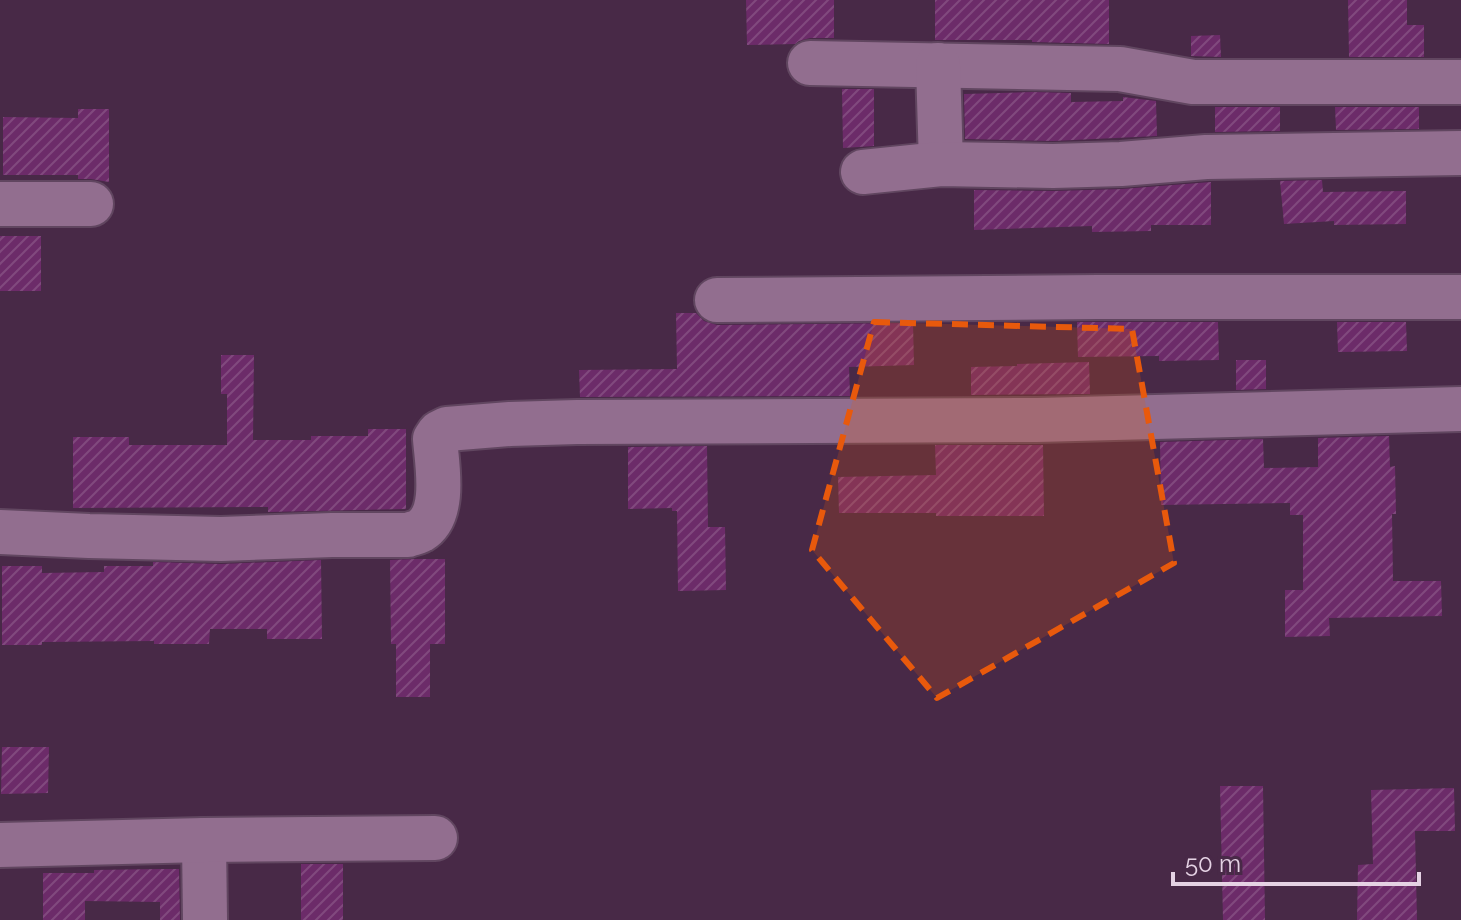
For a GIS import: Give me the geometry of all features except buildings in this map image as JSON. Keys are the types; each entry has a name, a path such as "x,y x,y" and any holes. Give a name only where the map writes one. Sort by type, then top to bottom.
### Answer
{"street":[{"path":"810,63 1120,69 1193,82 1461,82"},
{"path":"938,65 941,164"},
{"path":"863,172 941,164 1053,166 1206,157 1461,153"},
{"path":"0,204 91,204"},
{"path":"717,300 1461,297"},
{"path":"0,532 221,539 408,535 420,532 431,521 438,506 435,439 447,429 577,422 1037,420 1461,409"},
{"path":"0,845 435,838"},
{"path":"204,840 205,920"}],"highlighted area":[{"path":"874,322 1132,329 1174,563 937,698 812,550"}]}
